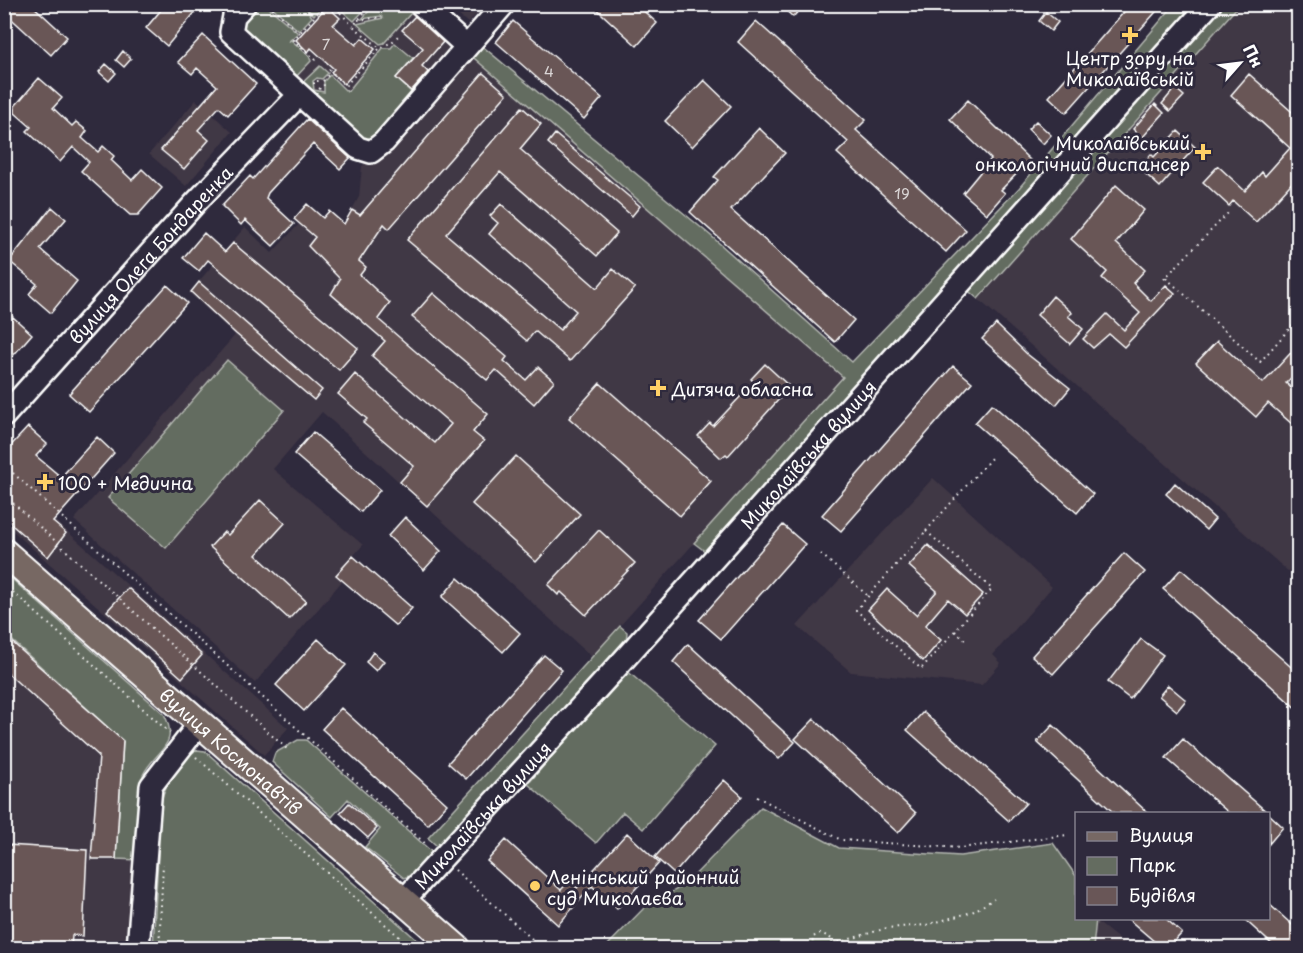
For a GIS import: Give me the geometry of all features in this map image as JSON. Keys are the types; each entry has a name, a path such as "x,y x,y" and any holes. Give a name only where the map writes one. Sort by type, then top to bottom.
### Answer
{"main road":[{"name":"вулиця Космонавтів","path":"4,552 457,948"}],"street":[{"path":"244,4 234,16 231,32 298,96 358,148 372,152 384,142 465,46 504,4"},
{"path":"420,4 465,46"},
{"name":"Миколаївська вулиця","path":"403,901 441,858 477,823 1210,4"},
{"name":"вулиця Олега Бондаренка","path":"4,416 197,201 298,96"},
{"path":"138,948 151,786 200,723"}],"path":[{"path":"268,4 300,33"},
{"path":"316,60 293,40 326,4"},
{"path":"332,4 353,26 380,48"},
{"path":"353,26 372,4"},
{"path":"339,12 344,6"},
{"path":"358,20 382,16"},
{"path":"329,69 330,73 345,86 380,48 392,42 399,35"},
{"path":"322,81 330,73"},
{"path":"1299,191 1294,198 1299,204"},
{"path":"1230,211 1165,279 1260,363 1299,319"},
{"path":"926,531 992,589 921,669 856,610 868,597 926,531 992,457"},
{"path":"4,465 542,948"},
{"path":"4,495 287,749"},
{"path":"821,554 868,597"},
{"path":"4,584 182,744"},
{"path":"955,631 966,640"},
{"path":"189,765 196,756 412,948"},
{"path":"757,797 842,840 960,848 1067,835"},
{"path":"159,948 164,856"},
{"path":"833,944 887,928 938,922 972,912 994,899"},
{"path":"812,948 813,937 821,933 829,936 833,944 832,948"}],"shaded area":[{"path":"255,5 406,5 454,48 368,146 238,24"},
{"path":"446,5 485,5 468,23"},
{"name":"Миколаївський онкологічний диспансер","path":"1239,5 1298,5 1298,580 978,299"},
{"path":"468,53 843,377 592,657 322,412 273,469 363,545 337,574 343,580 255,683 74,520 235,335 189,293 245,227 272,253 299,224 325,246 344,224 359,197 362,166 387,148"},
{"path":"196,100 232,132 186,186 149,154"},
{"path":"5,476 288,728 264,755 5,524"},
{"path":"933,478 1052,587 993,655 1001,663 982,685 851,672 797,626"},
{"path":"4,633 137,746 128,948 5,948"},
{"path":"1096,921 1130,948 1093,948"}],"green space":[{"path":"256,5 266,5 298,33 288,42 291,40 309,56 311,61 294,79 238,29 238,24"},
{"path":"270,5 324,5 314,15 307,9 312,17 299,31"},
{"path":"343,5 369,5 354,21 342,11 345,7"},
{"path":"374,5 404,5 412,12 384,43 380,44 357,24 383,18 381,16 362,19"},
{"path":"1174,5 1197,5 706,552 694,543 843,377 468,53 482,46 710,235 852,362 1019,188"},
{"path":"1220,5 1239,5 978,299 965,288"},
{"path":"395,43 413,58 396,78 413,94 368,145 300,85 320,66 328,73 322,79 317,78 313,81 314,90 324,92 324,81 330,75 346,91 349,90 383,48 391,48"},
{"path":"227,360 284,410 166,548 108,498"},
{"path":"5,573 164,714 168,725 168,741 143,775 138,860 116,859 123,741 5,634"},
{"path":"620,626 627,632 626,644 438,847 428,838"},
{"path":"626,670 715,746 643,829 623,812 596,843 528,784"},
{"path":"298,740 306,740 433,853 411,875 404,878 365,847 380,829 348,799 332,817 272,762 275,753"},
{"path":"197,750 205,751 426,948 153,948 161,801 174,772 185,758"},
{"path":"761,807 839,848 960,856 1053,843 1075,875 1075,920 1096,920 1093,948 605,948 646,906 685,885"}],"building":[{"path":"4,4 31,4 67,37 51,55 4,12"},
{"path":"166,4 202,4 167,46 146,28"},
{"path":"591,4 636,4 657,23 637,46"},
{"path":"779,4 805,4 793,17"},
{"path":"1131,4 1163,4 1066,113 1049,97"},
{"path":"327,6 340,18 333,25 356,45 362,38 375,49 344,84 331,72 334,69 311,48 308,52 296,40"},
{"path":"1046,12 1058,22 1051,31 1039,21"},
{"path":"415,16 443,42 422,66 428,72 411,91 396,78 423,48 402,30"},
{"path":"513,21 602,98 584,119 496,42"},
{"path":"756,21 866,120 856,130 966,230 946,252 837,153 848,142 738,42"},
{"path":"203,35 256,84 228,115 219,107 198,130 209,140 184,169 161,150 217,86 197,68 192,74 178,62"},
{"path":"123,51 131,59 124,67 116,60"},
{"path":"106,64 116,73 109,81 99,72"},
{"path":"483,73 507,94 389,229 384,224 359,261 366,267 360,275 390,303 378,319 488,414 473,432 484,441 427,506 400,482 414,466 363,423 367,419 338,394 355,374 435,443 451,424 372,356 385,341 331,294 340,279 308,246 315,237 294,219 307,204 323,218 329,211 344,224 352,210 360,215"},
{"path":"1249,74 1299,118 1299,175 1256,222 1233,201 1229,206 1203,182 1218,166 1245,191 1262,172 1265,176 1290,148 1231,95"},
{"path":"39,78 62,98 53,108 72,126 76,122 87,131 82,138 98,152 103,146 114,156 111,160 132,180 142,169 162,188 138,215 130,215 81,171 89,162 73,147 60,162 27,131 31,127 15,113 15,106"},
{"path":"704,80 731,106 692,147 665,121"},
{"path":"1175,88 1184,96 1170,111 1162,104"},
{"path":"968,100 1030,160 1001,190 1005,193 987,214 963,193 991,159 950,119"},
{"path":"1155,104 1164,113 1142,138 1133,129"},
{"path":"522,107 541,124 520,149 617,233 597,256 500,172 446,234 560,330 576,311 489,234 498,223 490,216 501,204 597,288 613,269 635,288 570,361 535,331 527,341 407,240"},
{"path":"307,119 350,158 340,169 313,144 268,193 266,198 294,224 273,246 245,220 241,225 222,206 250,176 253,179"},
{"path":"1036,121 1051,135 1043,144 1028,129"},
{"path":"759,128 785,153 731,210 854,320 835,342 690,212 718,180 714,177"},
{"path":"1178,131 1195,147 1160,187 1139,168 1151,154 1154,157"},
{"path":"555,134 640,206 632,216 548,143"},
{"path":"1116,185 1144,210 1116,243 1145,270 1133,283 1151,301 1166,285 1175,293 1124,347 1109,334 1093,348 1083,339 1107,314 1124,330 1140,313 1102,278 1107,272 1071,239"},
{"path":"52,207 66,219 40,249 77,281 51,313 29,294 37,284 9,261"},
{"path":"204,233 225,252 233,243 358,348 339,370 208,260 199,271 183,258"},
{"path":"199,282 322,390 314,400 236,334 191,292"},
{"path":"167,285 187,303 89,412 69,394"},
{"path":"433,293 507,357 504,361 526,380 538,367 554,381 534,404 496,370 487,380 412,317"},
{"path":"1053,296 1072,313 1068,316 1083,329 1070,344 1037,315"},
{"path":"13,317 32,334 4,366 4,327"},
{"path":"996,324 1027,354 1070,388 1056,405 982,339"},
{"path":"1217,341 1263,383 1299,344 1299,370 1286,383 1299,395 1299,430 1268,403 1256,417 1196,363"},
{"name":"Дитяча обласна","path":"765,364 790,387 728,456 726,454 721,458 698,436 710,423 713,426 754,382 751,379"},
{"path":"953,366 972,382 841,531 822,515"},
{"path":"600,383 711,481 680,516 569,418"},
{"path":"992,404 1093,494 1077,513 975,423"},
{"path":"28,427 47,444 36,456 61,477 97,437 114,453 53,522 66,533 48,557 4,518 4,453"},
{"path":"313,432 380,490 361,512 294,454"},
{"path":"516,456 580,514 536,562 472,504"},
{"path":"1175,483 1215,519 1206,530 1166,494"},
{"path":"260,500 285,523 256,555 306,601 289,619 210,547 224,532 228,535"},
{"path":"405,517 441,551 424,570 388,536"},
{"path":"783,525 805,544 721,639 699,620"},
{"path":"599,530 635,563 586,615 561,592 558,595 548,585"},
{"path":"928,545 983,594 965,614 948,599 925,626 941,640 923,661 868,610 887,589 916,615 937,591 909,566"},
{"path":"1124,553 1145,572 1053,674 1032,656"},
{"path":"353,556 412,608 396,626 336,575"},
{"path":"1181,569 1299,674 1299,711 1163,589"},
{"path":"458,578 520,633 503,652 442,597"},
{"path":"128,588 202,655 182,678 107,611"},
{"path":"4,635 123,741 116,859 91,859 99,756 4,670"},
{"path":"318,639 346,665 304,711 276,685"},
{"path":"1141,639 1163,655 1130,699 1108,682"},
{"path":"688,644 795,742 779,759 673,662"},
{"path":"373,652 384,661 376,671 366,662"},
{"path":"544,655 562,670 466,779 448,763"},
{"path":"1168,685 1186,700 1177,711 1159,696"},
{"path":"341,708 447,804 428,825 322,729"},
{"path":"923,712 1026,803 1009,821 907,730"},
{"path":"814,719 916,813 898,833 795,739"},
{"path":"1053,725 1147,812 1113,812 1037,742"},
{"path":"1183,739 1267,812 1228,812 1166,758"},
{"path":"724,780 742,796 674,874 655,857"},
{"path":"349,803 377,828 368,838 340,813"},
{"path":"1270,815 1283,827 1270,843"},
{"path":"627,833 659,863 617,909 592,886 558,925 487,861 506,840 561,890 569,881 577,888"},
{"path":"7,845 87,850 83,936 72,935 71,948 4,948"},
{"path":"1270,905 1299,931 1299,948 1276,948 1245,920 1270,920"},
{"path":"1129,920 1167,920 1182,933 1168,948 1162,948"}],"place":[{"name":"Центр зору на Миколаївській","path":"1130,35"},
{"name":"Миколаївський онкологічний диспансер","path":"1203,152"},
{"name":"Дитяча обласна","path":"658,388"},
{"name":"100 + Медична","path":"45,482"},
{"name":"Ленінський районний суд Миколаєва","path":"535,886"}]}
